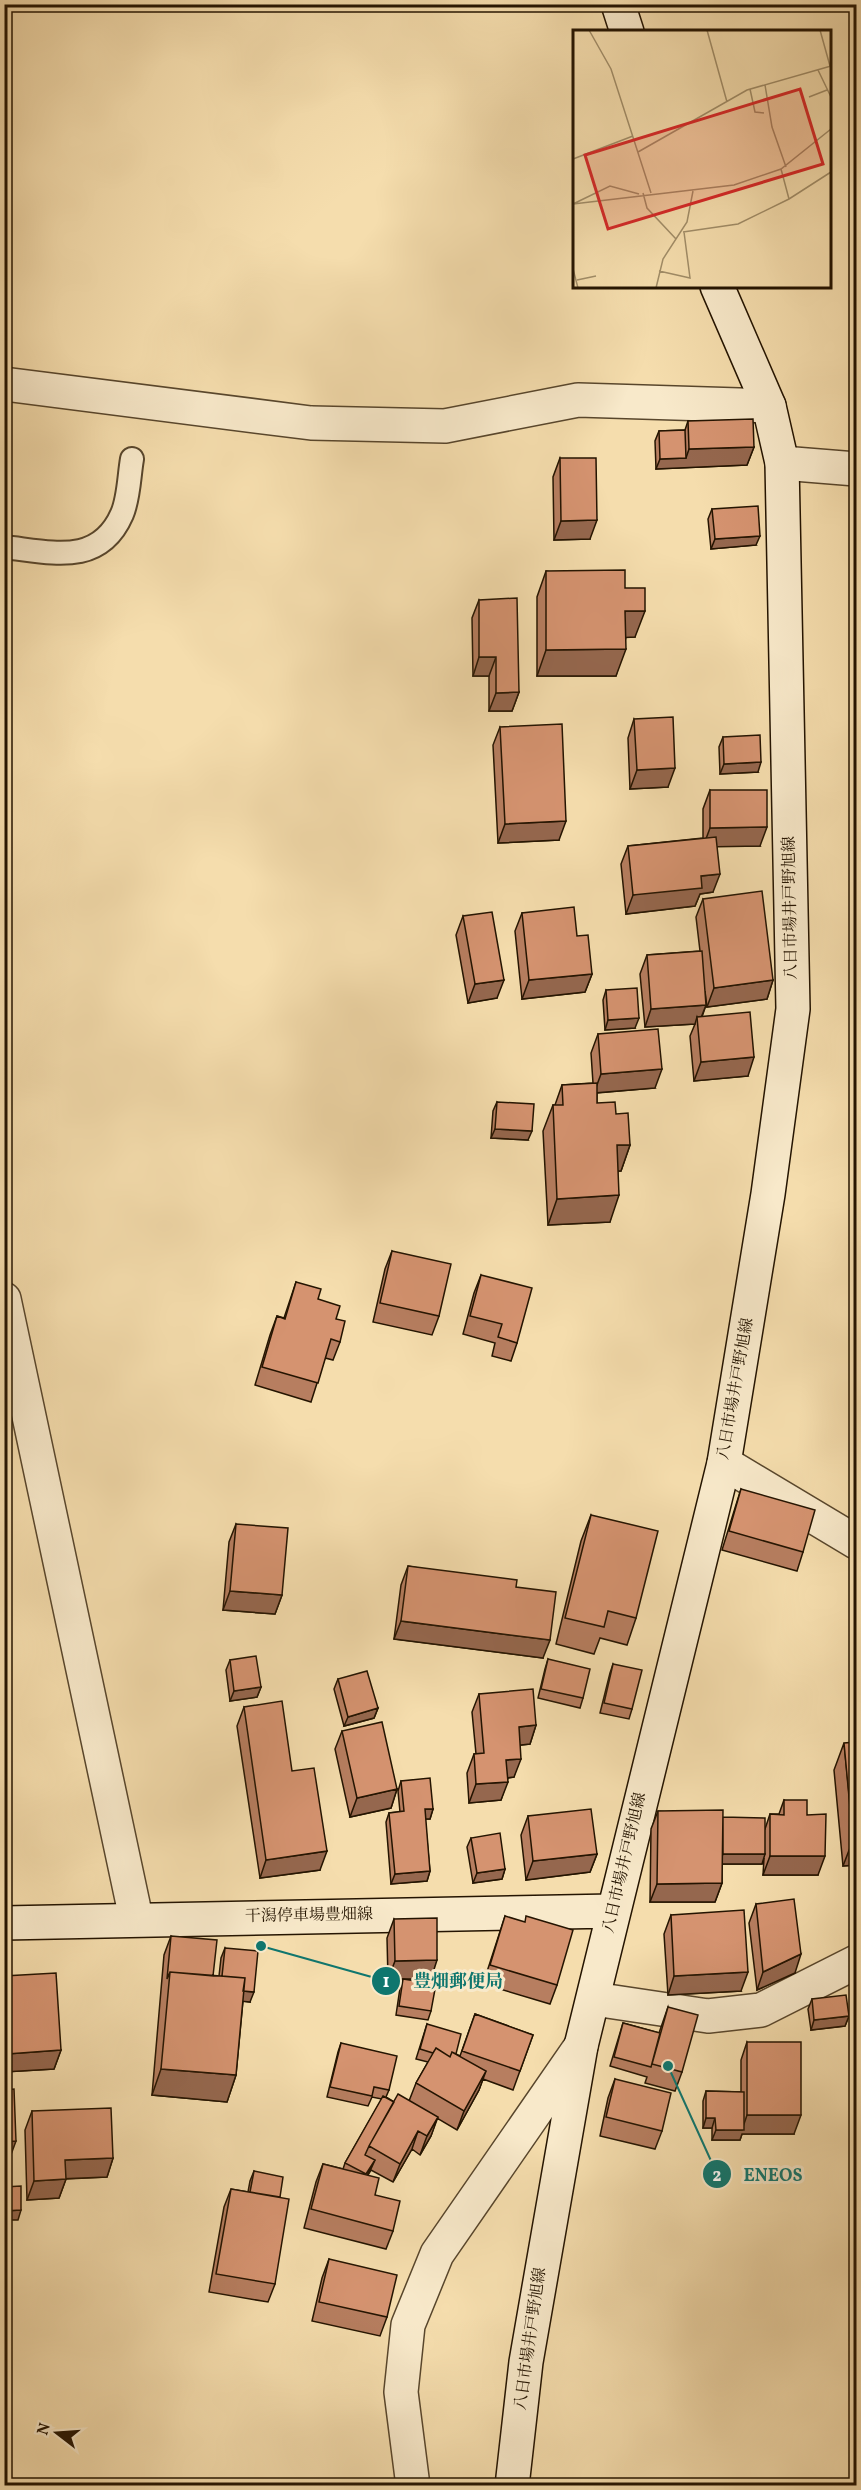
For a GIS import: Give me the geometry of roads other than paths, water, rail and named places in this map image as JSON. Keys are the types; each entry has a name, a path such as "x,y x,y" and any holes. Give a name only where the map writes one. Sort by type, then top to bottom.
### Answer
{"main road":[{"path":"618,4 626,30"},
{"name":"八日市場井戸野旭線","path":"512,2486 526,2362 581,2046 724,1463 768,1194 793,1009 782,463 769,406 718,288"},
{"path":"4,384 311,423 445,426 578,400 769,406"},
{"path":"782,463 856,469"},
{"path":"4,1299 136,1918"},
{"path":"724,1463 856,1542"},
{"name":"干潟停車場豊畑線","path":"4,1923 136,1918 613,1911"},
{"path":"594,1999 708,2016 761,2010 856,1962"},
{"path":"413,2486 400,2392 408,2325 437,2254 581,2046"}],"lane":[{"path":"4,547 57,553 91,550 110,536 123,512 132,459"}],"place":[{"name":"豊畑郵便局","path":"261,1946"},
{"name":"ENEOS","path":"668,2066"}]}
